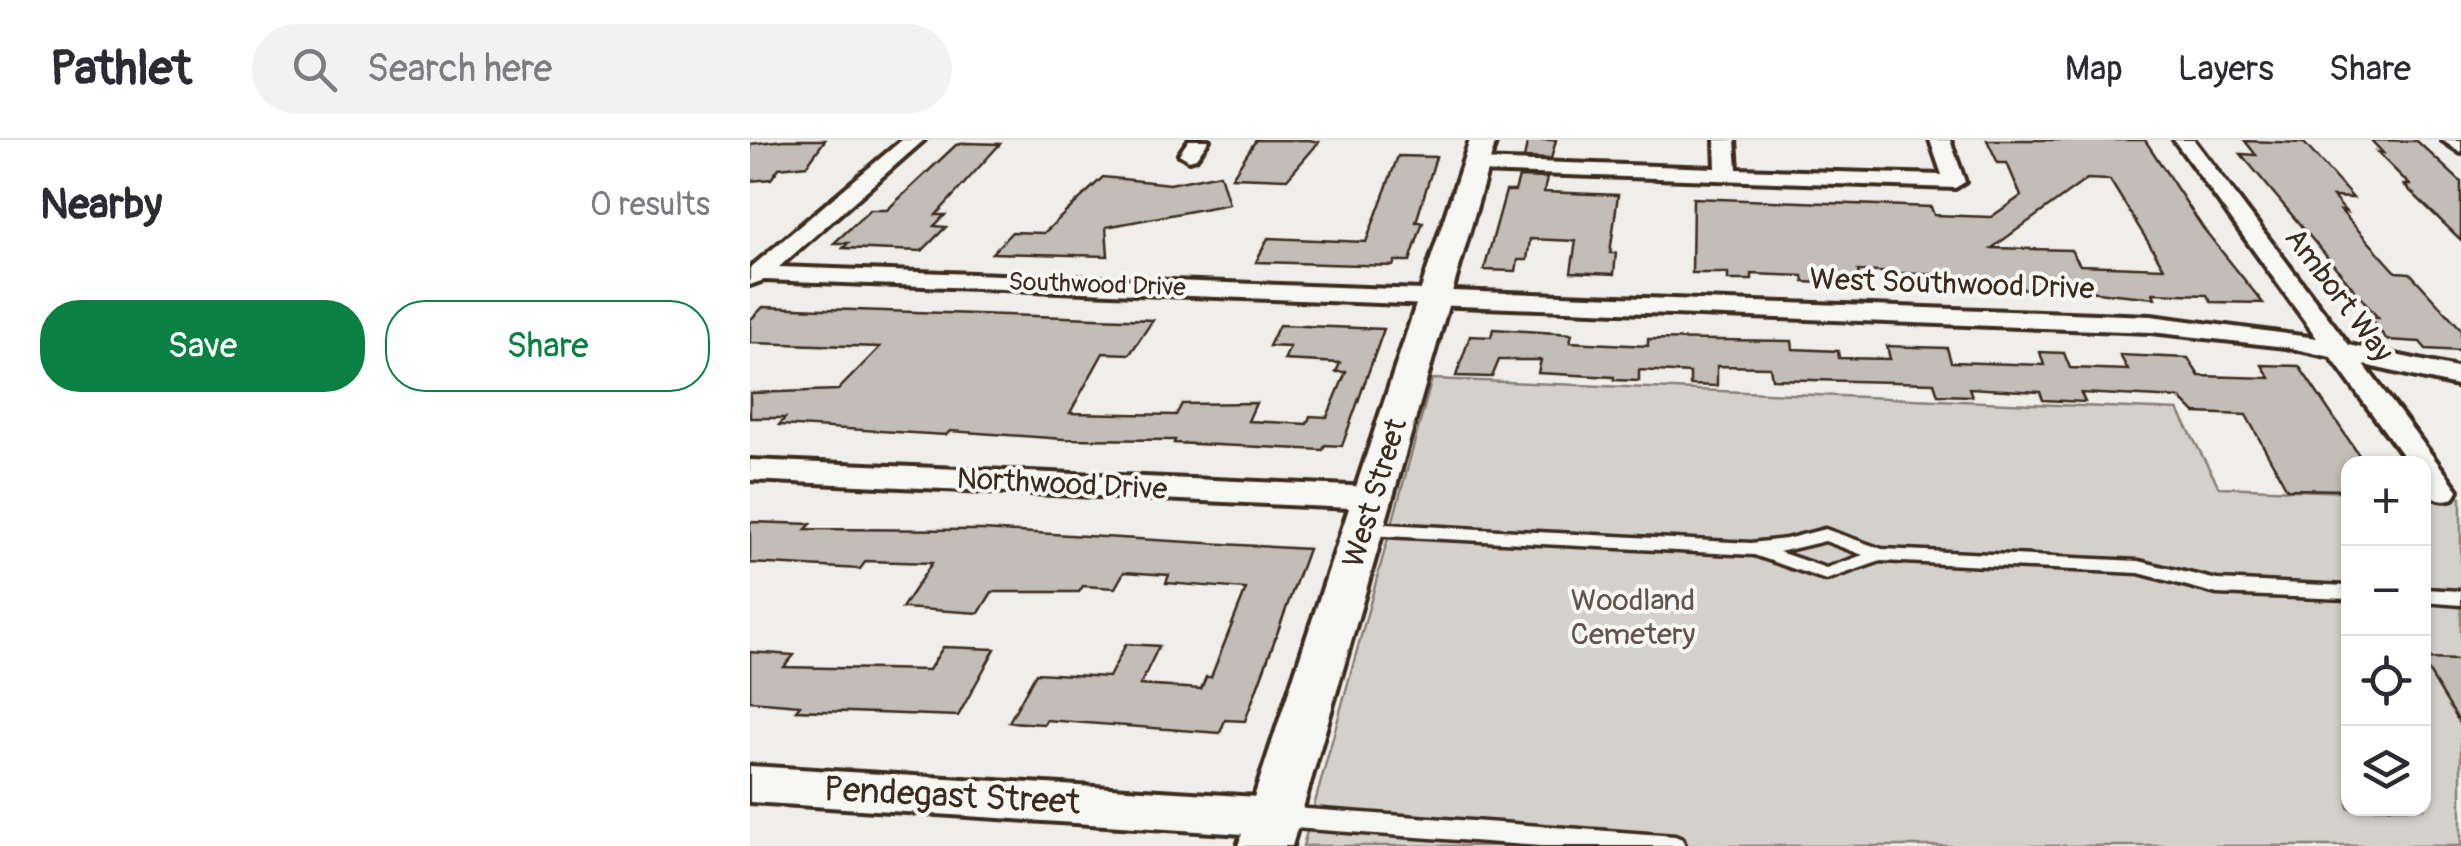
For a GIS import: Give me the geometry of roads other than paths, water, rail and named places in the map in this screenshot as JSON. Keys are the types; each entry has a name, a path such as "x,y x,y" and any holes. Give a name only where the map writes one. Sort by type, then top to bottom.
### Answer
{"main road":[{"name":"West Street","path":"1269,832 1479,153"}],"street":[{"path":"754,276 914,140"},
{"path":"1725,140 1727,174"},
{"path":"1479,153 1727,174 1955,182 1940,140"},
{"name":"Ambort Way","path":"2184,140 2443,490"},
{"path":"2452,140 2461,148"},
{"name":"Southwood Drive","path":"754,276 1436,296"},
{"name":"West Southwood Drive","path":"1436,296 2220,329 2461,378"},
{"name":"Northwood Drive","path":"750,470 1368,513"},
{"name":"Pendegast Street","path":"750,784 1269,832"}],"lane":[{"path":"1368,513 1751,549 1786,545 1825,534 1881,555 2139,567 2217,587 2341,593"},
{"path":"1751,549 1827,583 1881,555"},
{"path":"2431,596 2461,598"},
{"path":"1269,832 1675,846"}],"park label":[{"name":"Woodland Cemetery","path":"1633,617"}]}
